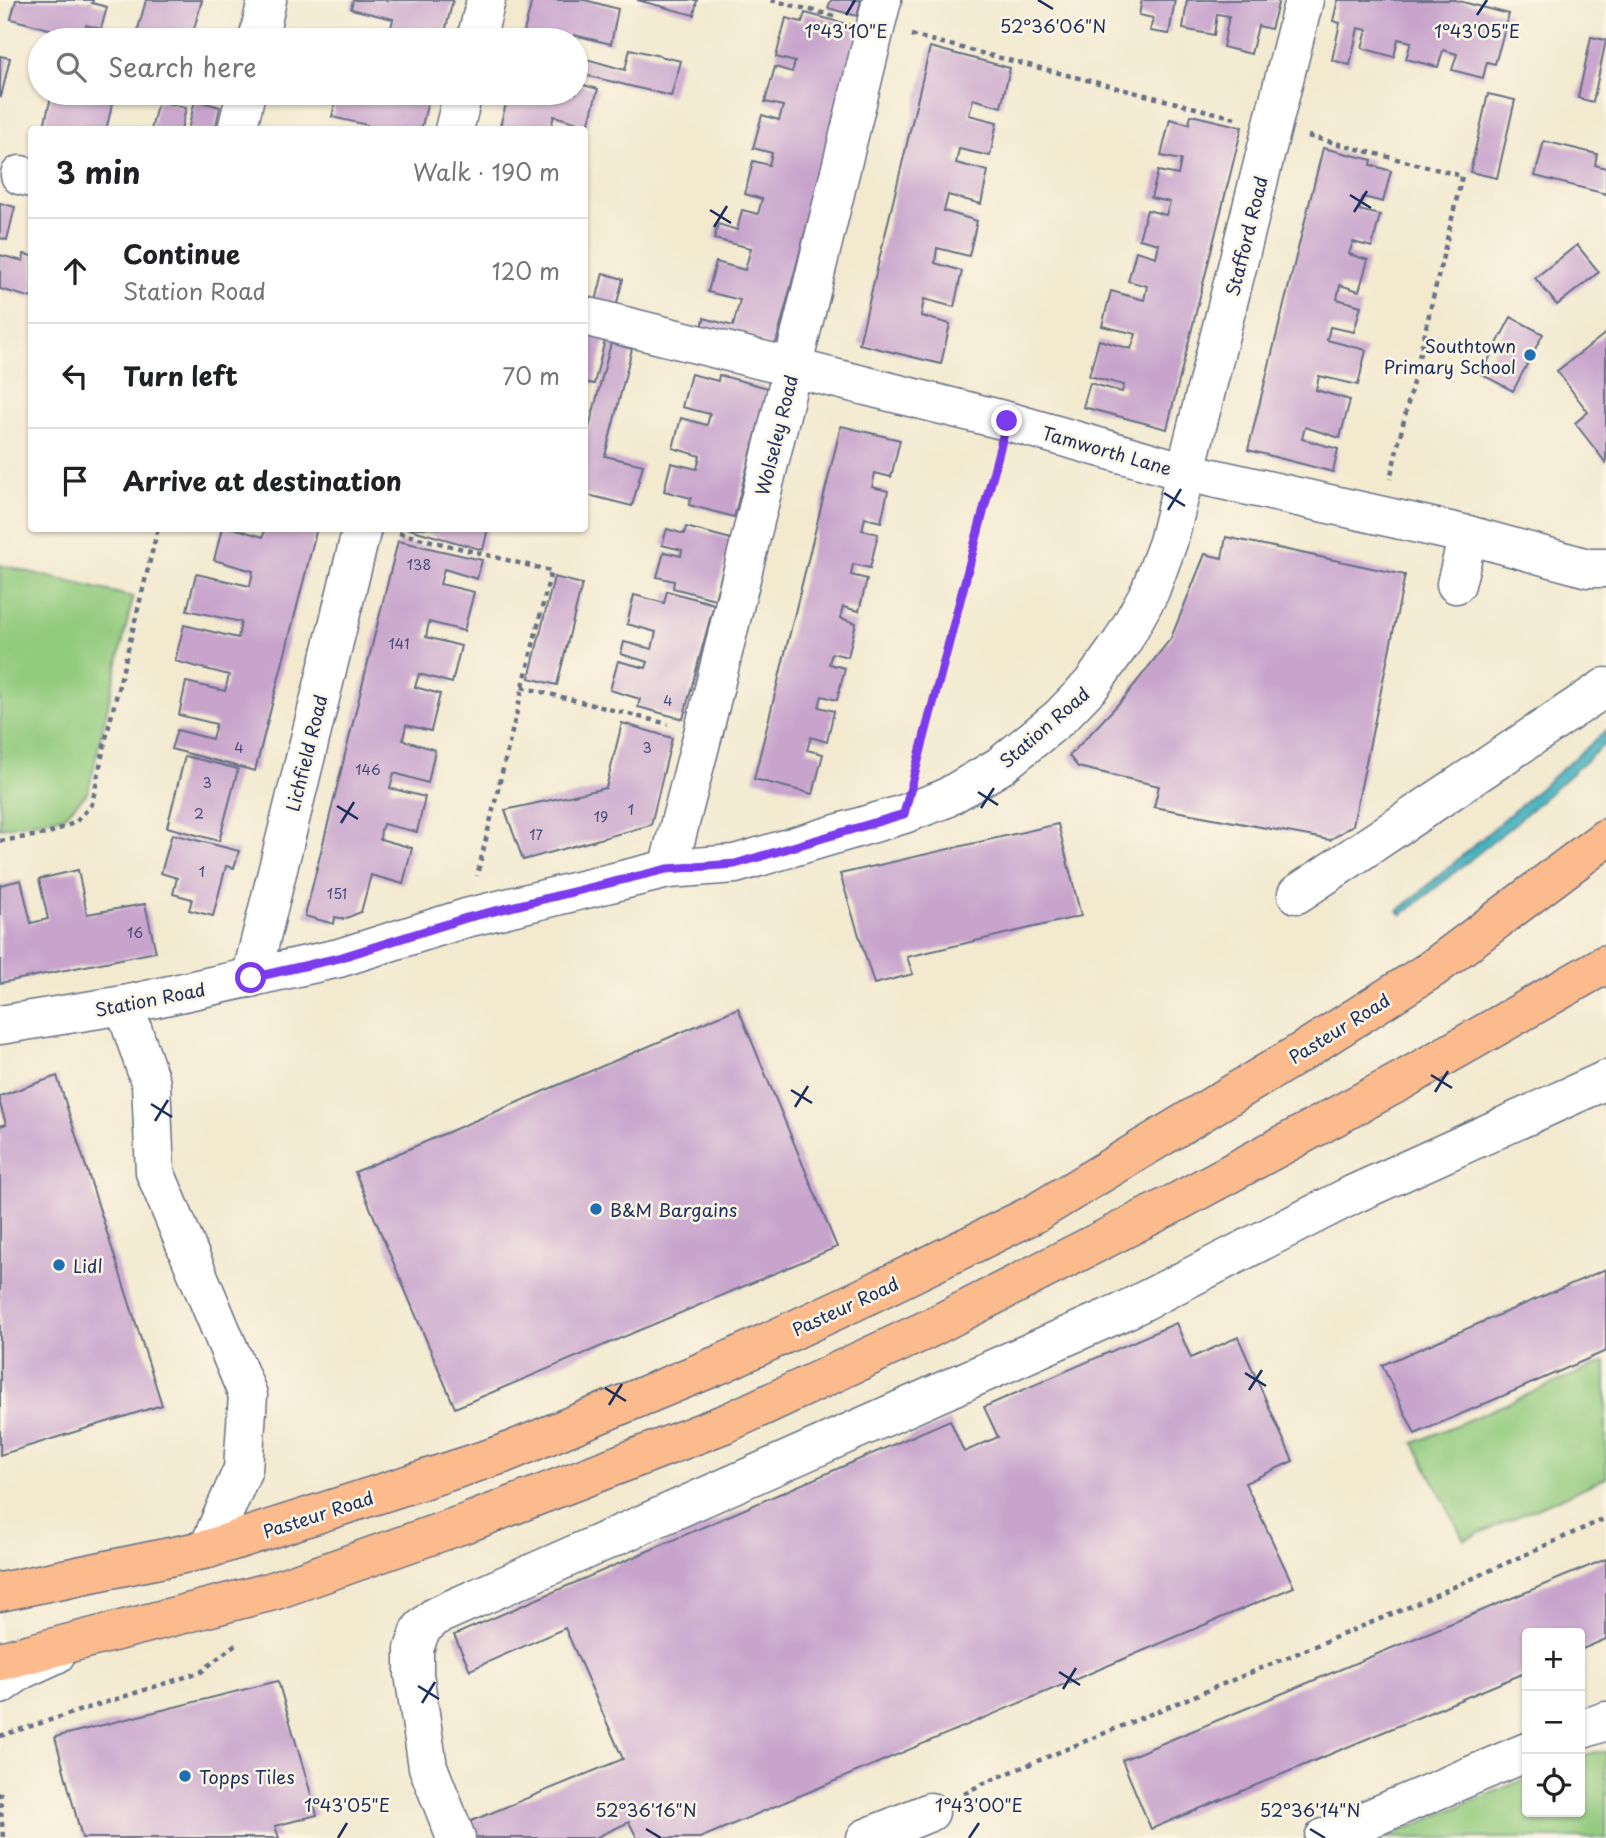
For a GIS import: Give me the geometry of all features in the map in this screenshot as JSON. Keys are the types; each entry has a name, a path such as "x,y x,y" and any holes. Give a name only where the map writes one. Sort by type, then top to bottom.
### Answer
{"main road":[{"name":"Pasteur Road","path":"0,1592 208,1549 503,1454 723,1363 858,1300 1034,1214 1296,1056 1432,969 1606,838"},
{"path":"0,1661 273,1591 472,1521 729,1422 926,1329 1179,1201 1401,1082 1606,964"}],"street":[{"path":"261,28 267,0"},
{"path":"479,28 486,0"},
{"name":"Stafford Road","path":"1186,472 1304,0"},
{"name":"Wolseley Road","path":"667,869 704,730 878,13"},
{"path":"238,126 243,105"},
{"path":"455,126 460,105"},
{"name":"Tamworth Lane","path":"588,317 1007,421 1186,472 1468,535 1588,568 1606,568"},
{"name":"Station Road","path":"0,1025 124,1005 339,958 466,918 667,869 735,864 904,814 944,799 1000,766 1059,718 1092,684 1122,642 1150,591 1168,542 1186,472"},
{"name":"Lichfield Road","path":"251,978 361,532"},
{"path":"1456,584 1468,535"},
{"path":"1297,894 1606,687"},
{"path":"124,1005 151,1084 155,1172 248,1395 243,1469 208,1549"},
{"path":"456,1838 428,1767 414,1674 414,1649 421,1629 436,1616 1128,1309 1354,1194 1606,1080"},
{"path":"0,1685 21,1670 96,1636"},
{"path":"1585,1728 1606,1721"},
{"path":"1324,1838 1522,1754"},
{"path":"883,1835 930,1812"}],"path":[{"path":"771,0 878,13 1273,127 1462,176 1381,515"},
{"path":"904,814 1007,421"},
{"path":"0,841 47,834 76,822 92,804 157,532"},
{"path":"400,534 551,571 466,918"},
{"path":"523,687 676,726 704,730"},
{"path":"930,1812 982,1784 1416,1604 1606,1518"},
{"path":"0,1791 3,1838"}],"green space":[{"path":"0,565 133,597 88,792 64,816 0,828"},
{"path":"1606,1361 1606,1478 1464,1540 1414,1443"},
{"path":"1606,1752 1606,1838 1384,1838 1522,1780 1522,1817 1585,1817 1585,1755"}],"water":[{"path":"1606,731 1606,743 1512,826 1402,915 1398,911"}],"building":[{"path":"16,0 93,0 92,3 107,7 101,28 86,25 85,28 45,28 11,19"},
{"path":"146,0 202,0 194,28 138,28"},
{"path":"353,0 453,0 446,28 391,28 393,19 351,9"},
{"path":"532,0 585,0 618,9 611,44 588,38 588,28 525,28"},
{"path":"637,0 697,0 694,15"},
{"path":"831,0 861,0 857,16 828,8"},
{"path":"1142,0 1175,0 1169,34 1150,31 1153,18 1139,15"},
{"path":"1187,0 1279,0 1271,29 1258,26 1251,54 1223,47 1229,16 1217,14 1214,35 1183,29"},
{"path":"1338,0 1455,0 1509,14 1495,64 1487,62 1483,78 1452,70 1457,54 1443,50 1438,67 1406,59 1411,42 1398,39 1394,57 1362,48 1367,30 1358,28 1350,65 1332,60 1340,23 1333,21"},
{"path":"805,13 859,27 775,347 702,328 704,318 733,326 740,300 708,292 716,262 745,270 751,248 714,239 718,224 737,230 742,210 758,214 762,199 745,194 753,161 769,165 772,153 753,148 762,115 779,120 783,106 765,102 775,67 792,72 795,62 776,57 786,18 802,22"},
{"path":"1591,37 1606,40 1593,102 1578,98"},
{"path":"930,47 1010,68 1001,107 973,99 969,115 997,122 990,156 959,149 956,163 988,171 981,204 948,195 944,211 977,221 969,256 937,248 935,263 962,271 954,307 924,299 921,316 950,324 941,364 859,344"},
{"path":"630,49 681,61 671,96 588,76 588,59 625,70"},
{"path":"0,56 10,58 1,97 0,96"},
{"path":"588,86 598,89 588,126 554,116 551,126 500,126 506,105 588,105"},
{"path":"1488,94 1515,100 1497,178 1470,172"},
{"path":"49,105 112,105 107,126 44,126"},
{"path":"157,105 186,108 182,126 152,126"},
{"path":"194,105 220,107 216,126 189,126"},
{"path":"334,105 427,105 422,126 367,126 332,117"},
{"path":"1191,115 1242,127 1167,429 1083,407 1090,383 1122,392 1124,385 1089,376 1099,340 1131,349 1136,334 1102,326 1111,291 1144,300 1147,286 1128,281 1136,251 1156,257 1159,244 1139,239 1147,210 1166,215 1170,202 1151,198 1158,171 1178,175 1181,160 1161,156 1170,119 1189,124"},
{"path":"1544,141 1597,154 1595,165 1606,168 1606,194 1535,176"},
{"path":"1323,148 1372,160 1371,165 1391,171 1383,202 1363,197 1359,210 1380,215 1372,247 1353,242 1349,254 1368,260 1359,291 1340,285 1337,299 1361,306 1354,332 1330,327 1327,340 1366,350 1358,385 1319,376 1316,390 1350,400 1340,438 1305,427 1302,439 1338,449 1333,472 1248,450"},
{"path":"0,203 15,207 7,240 0,238"},
{"path":"1577,245 1599,272 1557,305 1535,278"},
{"path":"24,254 28,255 28,297 0,289 0,255 23,261"},
{"path":"603,273 623,279 615,311 595,305"},
{"path":"1511,317 1543,334 1513,391 1481,374"},
{"path":"588,328 607,332 594,384 588,383"},
{"path":"1606,333 1606,463 1575,423 1588,412 1557,371"},
{"path":"611,343 632,349 605,456 643,465 632,506 588,495 588,432"},
{"path":"691,374 718,381 719,375 768,388 734,517 689,505 691,498 664,491 671,463 697,469 700,456 673,448 681,418 707,425 710,414 682,407"},
{"path":"841,426 900,440 891,477 875,473 872,487 888,491 881,522 865,518 862,530 878,534 870,568 853,564 851,575 867,579 859,611 843,607 840,618 856,623 848,657 832,653 829,664 845,668 837,700 822,696 819,707 834,711 827,742 811,737 807,750 823,754 813,794 754,779"},
{"path":"686,527 731,539 715,599 673,588 674,581 657,577 664,552 681,556 682,550 662,545 667,529 684,534"},
{"path":"221,532 246,532 263,537 264,532 316,532 255,771 171,749 177,730 212,739 216,724 179,715 186,682 225,691 229,675 175,661 184,625 238,638 241,622 187,610 196,574 250,586 253,571 214,560"},
{"path":"420,532 487,532 483,550"},
{"path":"1226,537 1405,575 1353,825 1330,840 1154,807 1159,786 1078,767 1069,756 1124,698 1171,638 1205,554 1222,558"},
{"path":"398,541 482,560 477,579 444,569 440,584 474,592 464,631 429,622 426,637 461,646 452,683 419,674 415,687 440,694 431,731 406,725 403,740 435,750 428,783 394,773 390,788 425,797 417,832 383,824 381,830 380,839 412,848 403,884 371,875 361,912 344,919 335,917 334,924 305,916"},
{"path":"554,577 582,584 557,685 529,678"},
{"path":"667,591 714,604 683,719 638,707 640,699 610,690 618,661 646,668 648,662 621,654 624,642 652,649 656,632 627,624 634,595 664,603"},
{"path":"622,723 672,738 651,825 523,860 505,810 606,788"},
{"path":"185,756 238,769 219,841 167,827"},
{"path":"1058,824 1081,916 907,957 913,974 874,984 840,874"},
{"path":"172,834 239,851 234,868 226,866 213,916 189,910 192,899 173,894 177,878 161,873"},
{"path":"78,870 87,914 145,904 156,952 0,983 0,885 21,880 31,923 48,919 39,879"},
{"name":"B&M Bargains","path":"738,1008 837,1247 455,1408 355,1172"},
{"name":"Lidl","path":"57,1076 162,1405 0,1455 0,1126 6,1124 0,1096"},
{"path":"1606,1269 1606,1351 1415,1434 1382,1365"},
{"path":"1176,1323 1191,1358 1238,1337 1293,1461 1245,1483 1294,1587 700,1838 637,1838 629,1822 595,1838 471,1838 464,1824 623,1759 565,1628 470,1670 454,1635 950,1420 964,1452 998,1437 984,1407"},
{"path":"1606,1559 1606,1639 1585,1648 1585,1628 1522,1628 1522,1674 1151,1829 1122,1760"},
{"name":"Topps Tiles","path":"278,1681 317,1815 275,1826 279,1838 82,1838 55,1737"}],"place":[{"name":"Southtown Primary School","path":"1530,355"},
{"name":"B&M Bargains","path":"596,1209"},
{"name":"Lidl","path":"59,1265"},
{"name":"Topps Tiles","path":"185,1776"}],"route":[{"path":"251,978 339,958 466,918 667,869 735,864 904,814 1007,421"}]}
